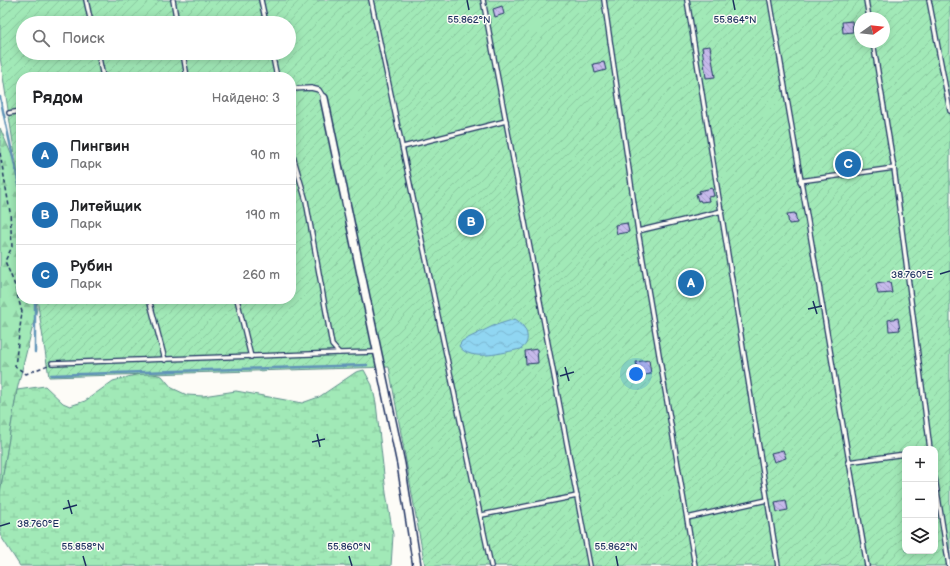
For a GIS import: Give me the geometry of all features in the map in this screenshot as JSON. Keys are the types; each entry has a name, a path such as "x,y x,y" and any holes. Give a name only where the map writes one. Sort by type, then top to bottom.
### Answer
{"street":[{"path":"324,98 401,464 417,566"}],"lane":[{"path":"86,0 89,16"},
{"path":"172,0 175,16"},
{"path":"261,0 264,16"},
{"path":"371,0 482,515 491,566"},
{"path":"483,0 590,566"},
{"path":"604,0 638,231 695,566"},
{"path":"687,0 778,566"},
{"path":"770,0 867,566"},
{"path":"866,0 868,12"},
{"path":"929,0 950,111"},
{"path":"874,48 894,168 930,446"},
{"path":"99,60 102,72"},
{"path":"184,60 186,72"},
{"path":"273,60 276,72"},
{"path":"296,89 310,88 319,90 324,98"},
{"path":"9,112 16,112"},
{"path":"403,147 506,121"},
{"path":"296,166 306,201 332,345 339,353"},
{"path":"800,181 894,168"},
{"path":"638,231 722,211"},
{"path":"150,304 165,360"},
{"path":"238,304 251,357"},
{"path":"52,363 377,352"},
{"path":"848,462 902,454"},
{"path":"936,482 949,566"},
{"path":"482,515 577,496"},
{"path":"687,518 767,500"}],"path":[{"path":"0,153 10,212 12,247 5,261 16,290"},
{"path":"20,304 22,312 15,366 26,374 52,363"}],"green space":[{"path":"0,0 950,0 950,566 425,566 389,367 49,377 38,304 296,304 296,72 16,72 16,162 0,57"},
{"path":"0,128 16,165 16,304 36,304 37,309 17,390 0,493"},
{"path":"364,370 372,385 376,403 386,493 393,535 391,566 20,566 0,535 0,493 17,390 45,386 63,403 70,406 85,401 113,381 146,372 162,376 172,388 187,395 203,396 236,391 302,403 319,397 356,372"}],"water":[{"path":"515,319 522,325 527,333 527,342 521,349 497,354 479,355 464,351 459,346 462,341 493,326"}],"building":[{"path":"502,6 504,14 495,17 493,9"},
{"path":"852,21 853,32 843,33 842,22"},
{"path":"710,46 715,77 706,78 702,47"},
{"path":"604,62 606,70 595,73 593,64"},
{"path":"712,188 714,196 708,197 709,201 698,201 696,194 700,193 699,191"},
{"path":"795,213 797,223 789,224 787,214"},
{"path":"627,223 629,232 617,234 615,225"},
{"path":"890,282 892,293 878,294 876,284"},
{"path":"898,318 900,330 889,331 888,320"},
{"path":"537,349 538,363 526,364 525,351"},
{"path":"649,360 651,374 639,376 636,362"},
{"path":"783,450 786,458 774,462 771,453"},
{"path":"786,500 788,510 777,512 775,502"}],"waterway":[{"path":"0,97 16,171"},
{"path":"35,304 35,352"},
{"path":"51,375 367,365"}],"place":[{"name":"Рубин","path":"848,164"},
{"name":"Литейщик","path":"471,222"},
{"name":"Пингвин","path":"691,283"}]}
